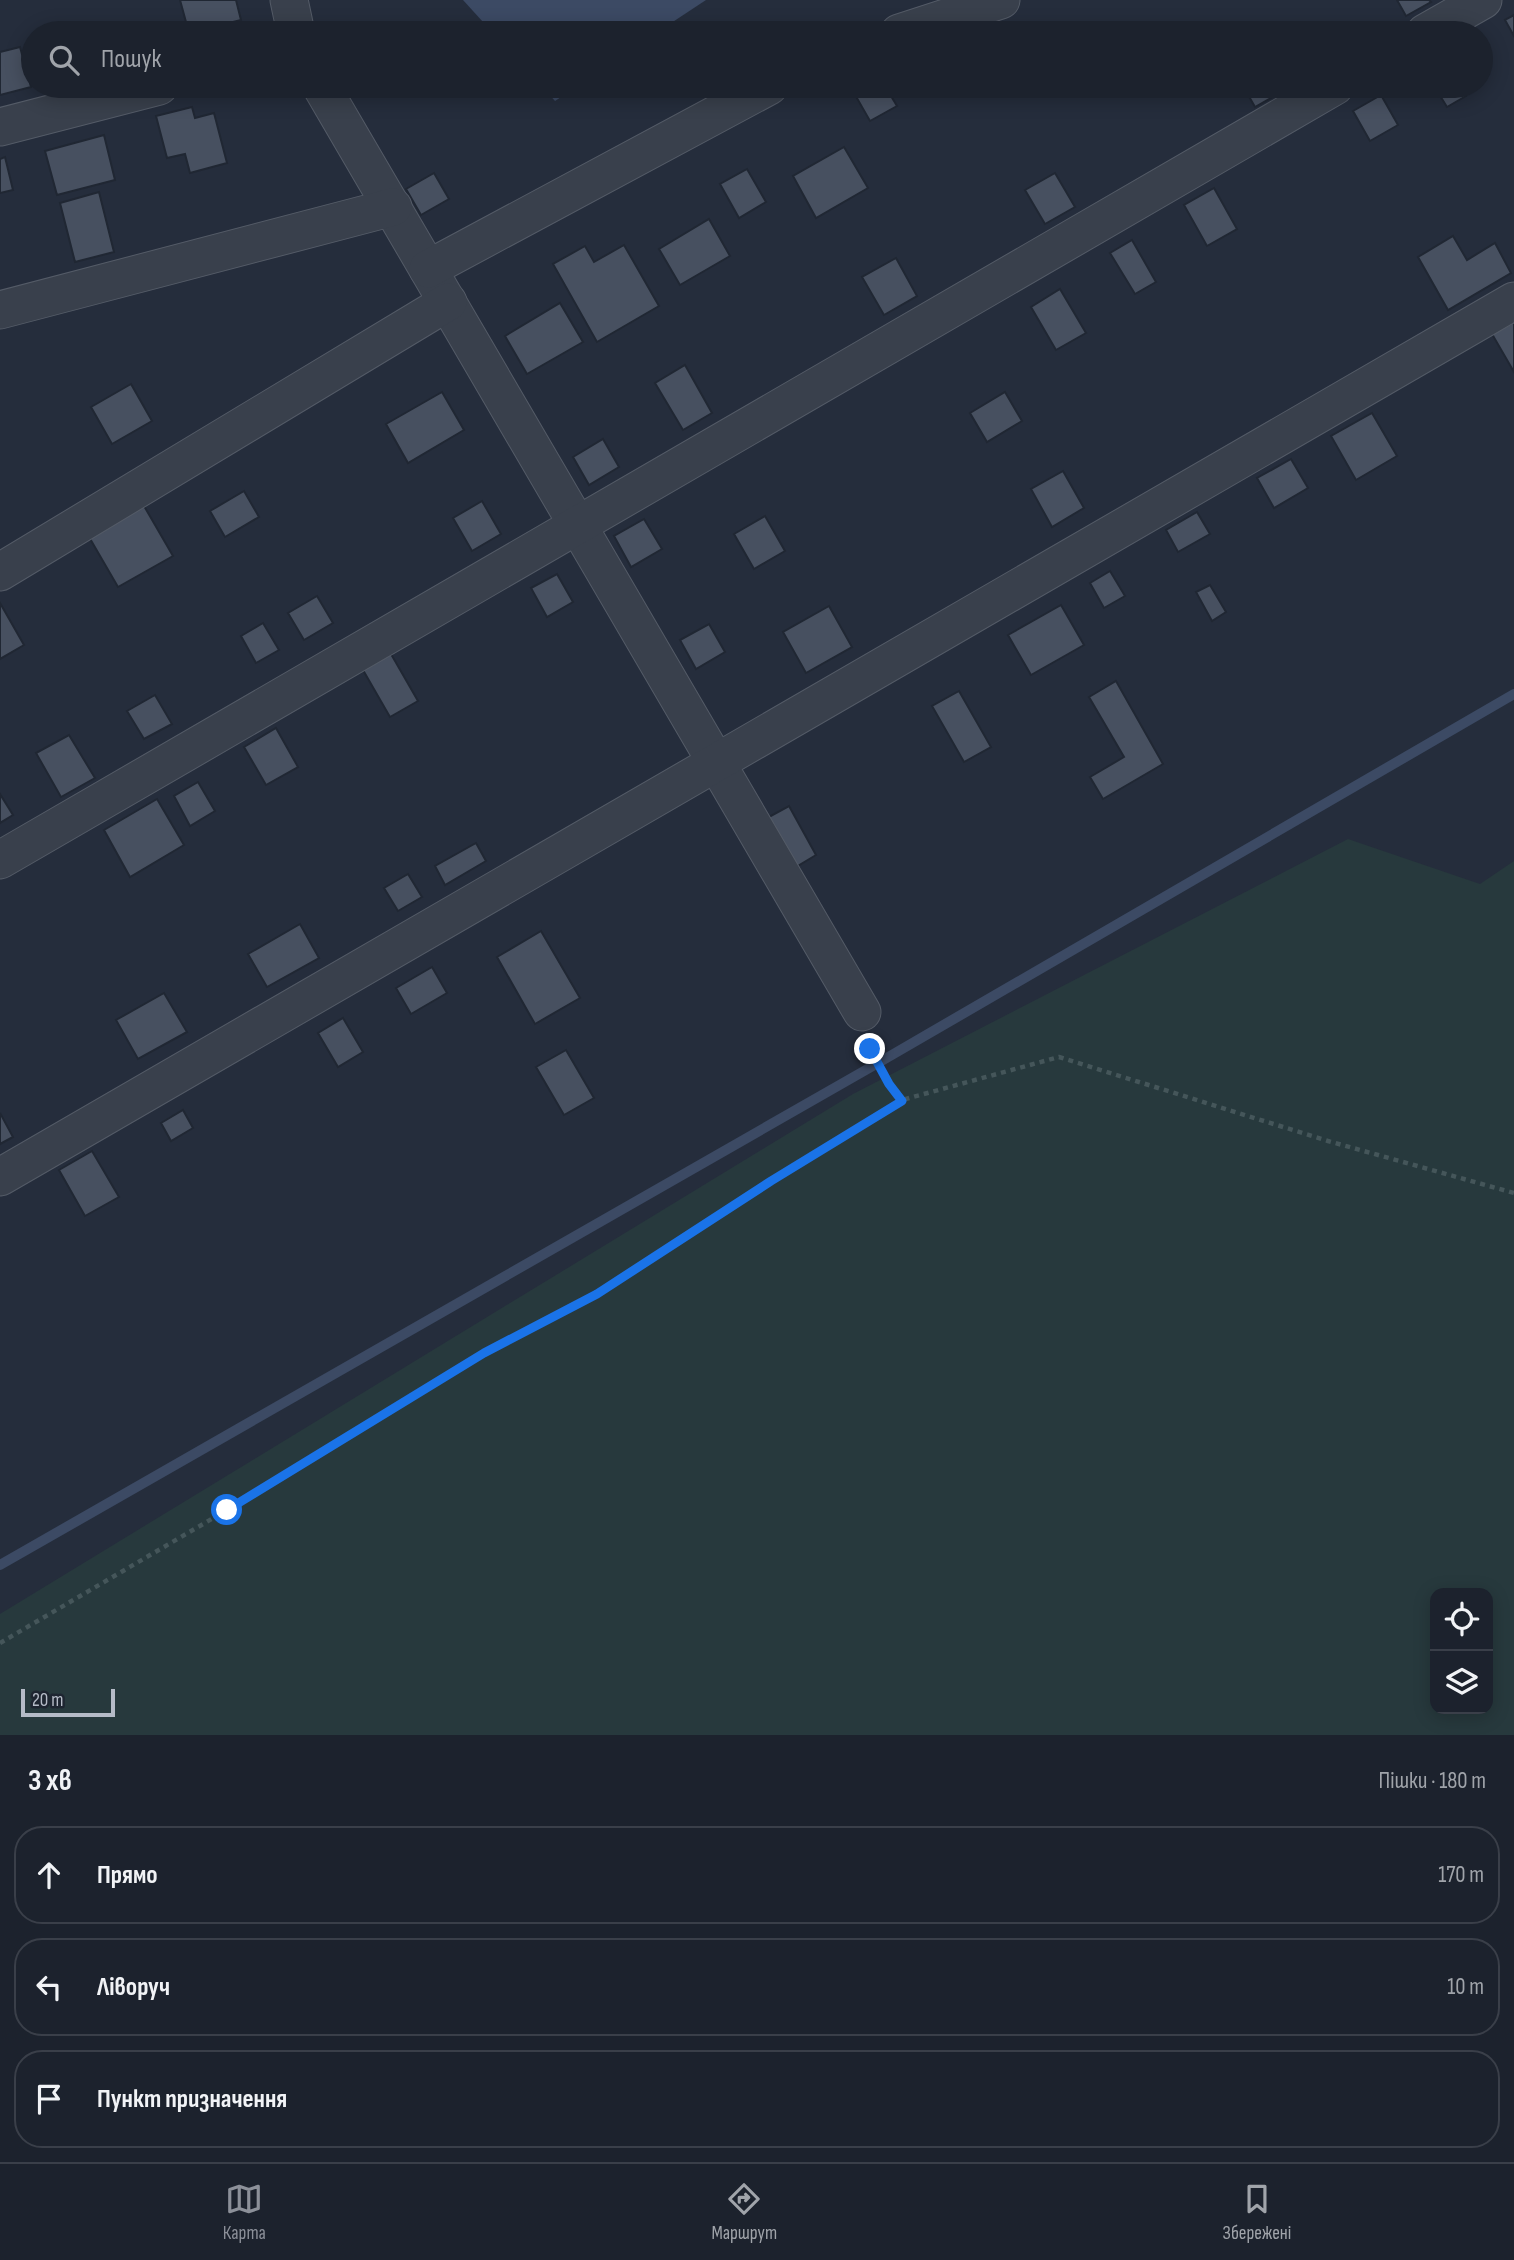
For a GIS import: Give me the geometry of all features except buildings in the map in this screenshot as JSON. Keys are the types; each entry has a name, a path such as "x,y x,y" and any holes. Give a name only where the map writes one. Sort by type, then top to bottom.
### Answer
{"street":[{"path":"289,0 293,21"},
{"path":"936,21 1002,0"},
{"path":"1446,21 1483,0"},
{"path":"0,127 112,98"},
{"path":"328,98 862,1012"},
{"path":"428,269 747,98"},
{"path":"0,860 1314,98"},
{"path":"0,310 393,208"},
{"path":"0,1177 1514,301"},
{"path":"0,572 447,302"}],"path":[{"path":"870,1049 889,1084 902,1101"},
{"path":"0,1643 227,1510 484,1353 597,1294 771,1181 902,1101 1059,1057 1328,1141 1514,1193"}],"shaded area":[{"path":"1348,839 1480,884 1514,861 1514,1735 0,1735 0,1614 853,1094"}],"water":[{"path":"463,0 706,0 674,21 482,21"}],"waterway":[{"path":"0,1565 878,1063 1514,694"}],"route":[{"path":"227,1510 484,1353 597,1294 771,1181 902,1101 889,1084 870,1049"}]}
